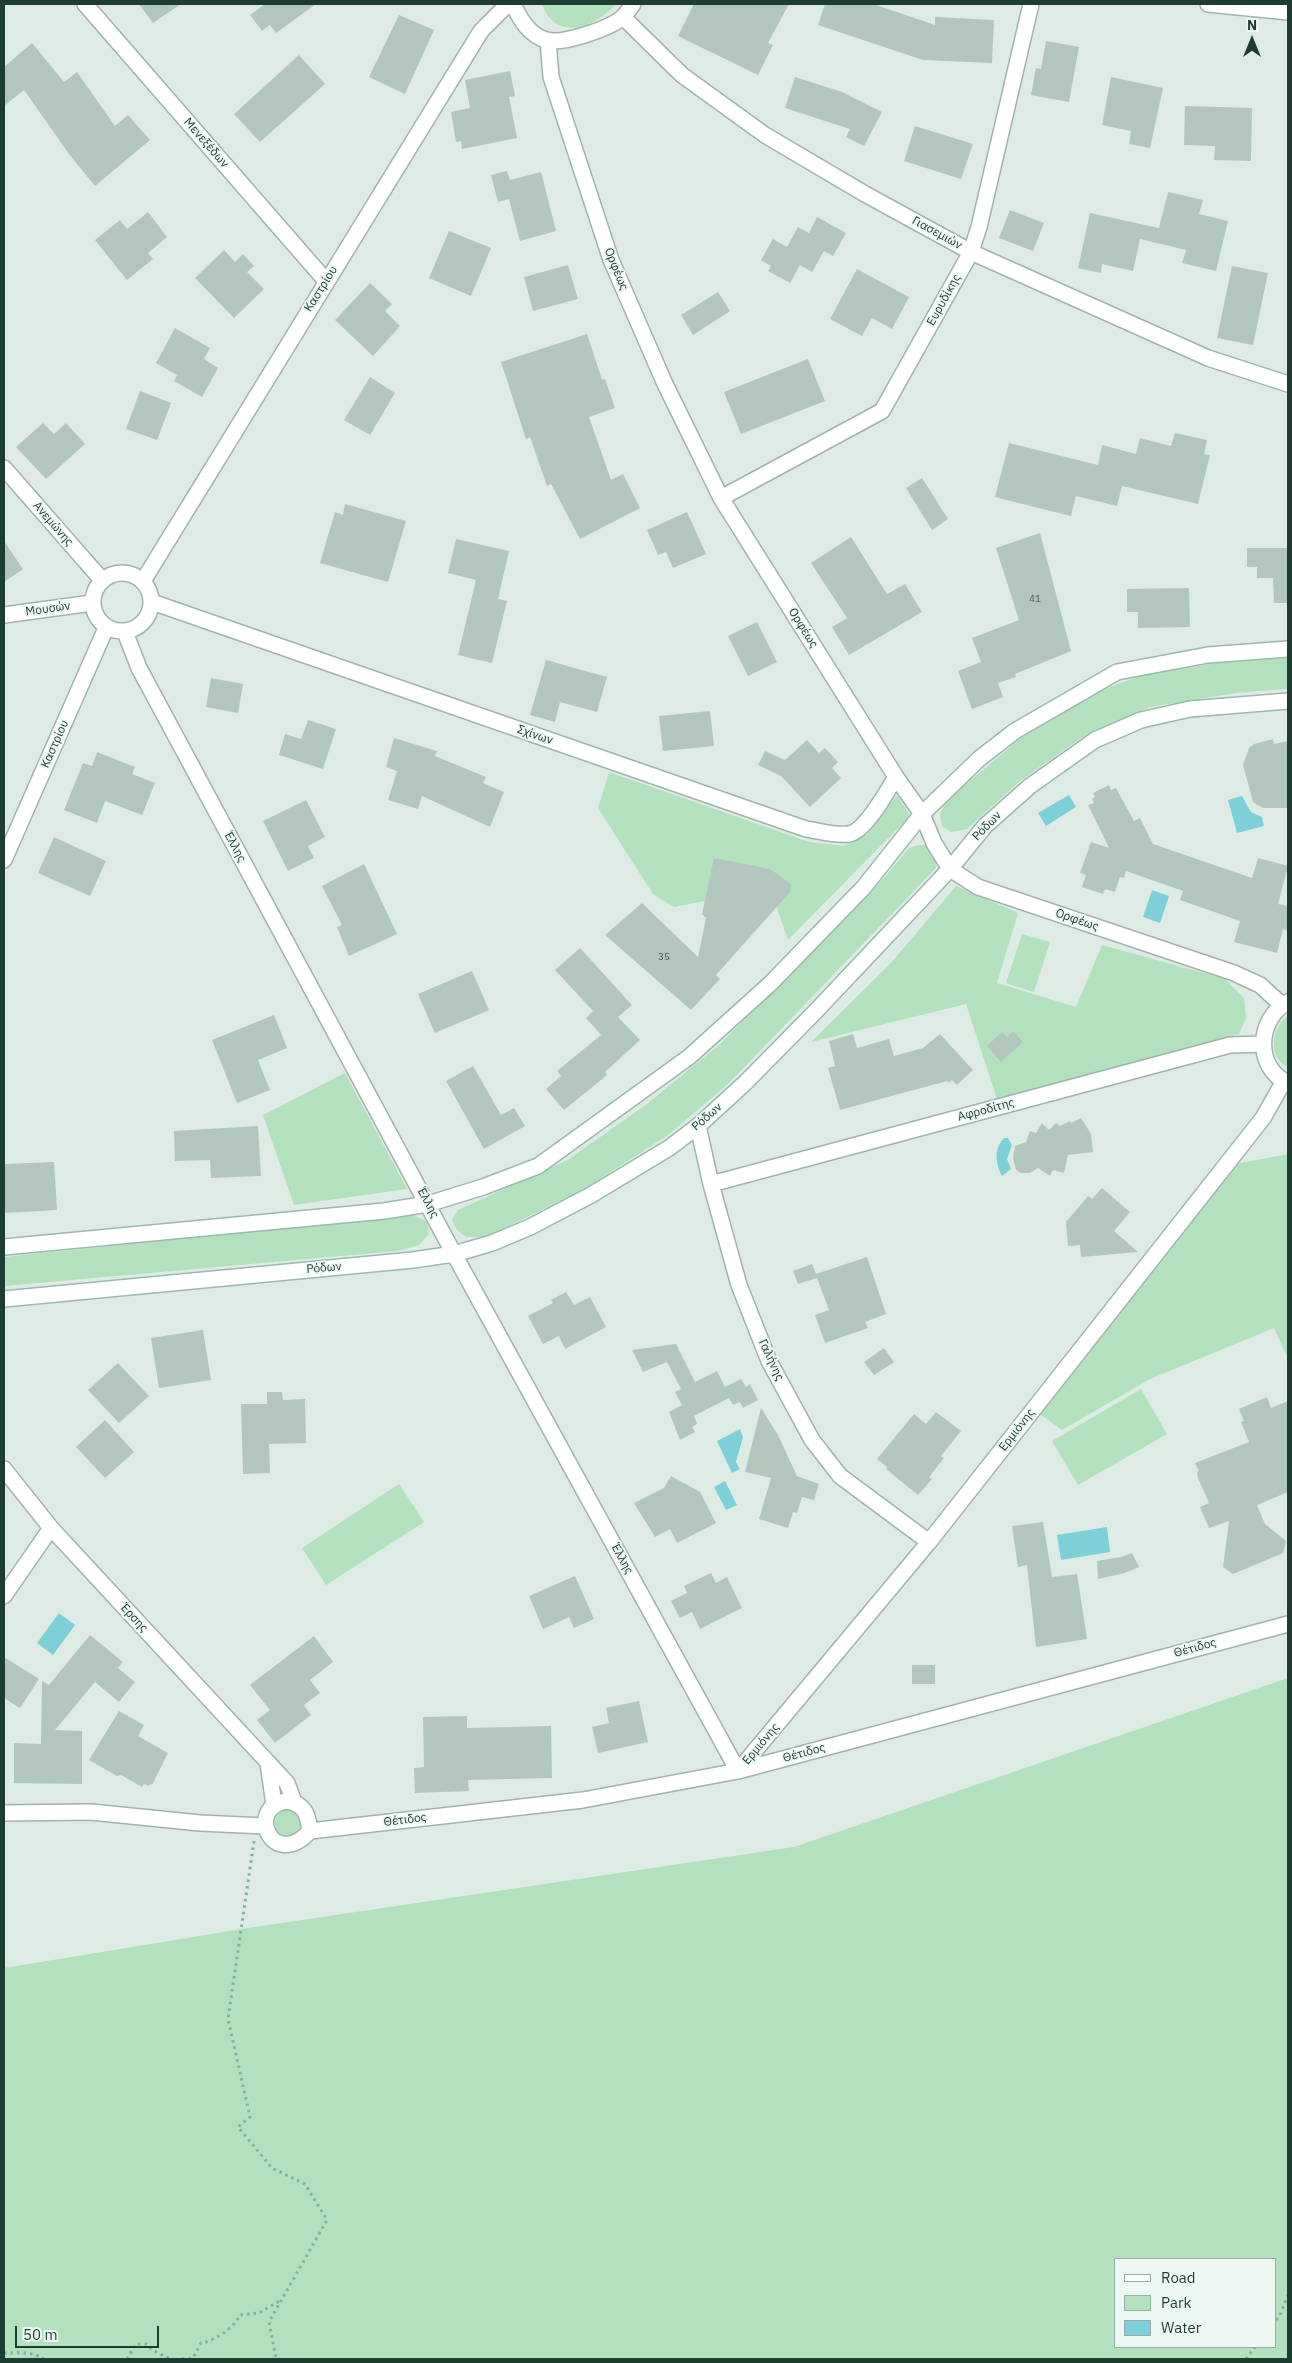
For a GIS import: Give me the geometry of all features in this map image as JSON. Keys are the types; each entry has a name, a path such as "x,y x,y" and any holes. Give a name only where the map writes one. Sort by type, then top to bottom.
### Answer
{"street":[{"name":"Μενεξέδων","path":"86,4 326,282"},
{"name":"Καστρίου","path":"143,581 481,31 508,4"},
{"path":"513,4 527,28 548,41 576,37 602,29 623,17 633,4"},
{"name":"Ευρυδίκης","path":"721,498 882,411 971,252 979,226 1031,4"},
{"path":"1208,4 1288,12"},
{"name":"Γιασεμιών","path":"623,17 682,74 764,135 865,194 971,252 1208,358 1288,384"},
{"name":"Ορφέως","path":"548,41 551,77 611,260 665,384 721,498 896,777 922,814 934,843 950,869 978,886 1234,973 1260,985 1285,1004"},
{"name":"Ανεμώνης","path":"4,468 102,580"},
{"path":"115,574 129,574 143,581 149,590 152,602 149,616 140,627 125,632 106,628 95,616 92,603 95,590 102,580 115,574"},
{"name":"Σχίνων","path":"152,602 806,829 837,834 852,834 864,825 896,777"},
{"name":"Μουσών","path":"4,615 92,603"},
{"name":"Καστρίου","path":"4,860 106,628"},
{"name":"Έλλης","path":"125,632 138,668 454,1254 738,1771"},
{"path":"4,1247 384,1211 428,1204 484,1187 538,1166 689,1057 770,984 864,886 922,814 980,758 1015,731 1117,672 1208,655 1288,649"},
{"name":"Ρόδων","path":"4,1299 454,1254 492,1243 530,1227 592,1195 669,1148 698,1126 745,1083 950,869 985,826 1030,786 1095,740 1141,720 1190,709 1288,701"},
{"path":"1285,1004 1267,1022 1263,1044 1269,1065 1286,1082"},
{"name":"Αφροδίτης","path":"711,1184 1230,1045 1263,1044"},
{"name":"Ερμιόνης","path":"738,1771 929,1542 1263,1118 1286,1082"},
{"name":"Γαλήνης","path":"698,1126 711,1184 739,1285 766,1353 812,1440 840,1476 929,1542"},
{"name":"Έρσης","path":"4,1469 51,1528 287,1783 294,1802"},
{"path":"4,1596 51,1528"},
{"name":"Θέτιδος","path":"310,1831 583,1800 738,1771 1288,1624"},
{"path":"268,1763 274,1805"},
{"path":"4,1813 91,1812 200,1823 261,1826 274,1841 287,1845 300,1841 310,1831 308,1816 300,1805 294,1802 280,1802 274,1805 261,1826"}],"path":[{"path":"261,1826 228,2019 250,2116 238,2127 272,2168 305,2184 326,2220 269,2322 276,2359"},
{"path":"1277,2319 1288,2295"},
{"path":"182,2359 193,2358 201,2343 212,2341 235,2325 240,2315 259,2313 281,2300"},
{"path":"127,2359 136,2344 146,2344 154,2351 170,2359"},
{"path":"1246,2359 1254,2348"},
{"path":"4,2353 18,2354 29,2352 44,2359"}],"green space":[{"path":"542,4 616,4 598,19 576,27 566,27 557,24 548,16"},
{"path":"1288,658 1288,689 1236,693 1150,707 1081,738 1020,781 967,829 951,832 942,826 940,814 946,801 1021,738 1094,693 1140,676 1223,662"},
{"path":"609,772 809,842 843,846 868,834 897,795 910,816 788,940 770,888 674,907 653,894 598,808"},
{"path":"918,845 929,845 936,854 936,868 728,1084 668,1135 581,1191 486,1237 466,1237 457,1230 452,1220 458,1210 566,1161 647,1104 719,1045 884,878 909,848"},
{"path":"956,886 1018,913 997,983 1076,1007 1102,945 1225,979 1244,998 1246,1018 1239,1034 997,1099 966,1004 811,1042 891,963"},
{"path":"1022,934 1050,942 1034,992 1006,983"},
{"path":"1288,1016 1288,1068 1280,1061 1276,1054 1274,1042 1280,1024"},
{"path":"345,1073 407,1189 294,1205 263,1115"},
{"path":"1288,1154 1288,1359 1274,1328 1150,1379 1062,1430 1037,1412 1236,1164"},
{"path":"413,1215 427,1222 429,1234 419,1245 397,1251 4,1286 4,1257"},
{"path":"1141,1389 1167,1434 1078,1485 1052,1441"},
{"path":"399,1484 424,1522 326,1585 302,1548"},
{"path":"1288,1678 1288,2359 4,2359 4,1968 248,1928 794,1847"},
{"path":"288,1810 297,1814 301,1823 297,1832 288,1836 279,1832 275,1823 279,1814"}],"water":[{"path":"1069,795 1076,807 1046,826 1038,813"},
{"path":"1242,796 1251,812 1262,817 1264,826 1237,833 1228,800"},
{"path":"1152,890 1169,896 1160,923 1143,917"},
{"path":"1004,1138 1008,1138 1012,1145 1007,1159 1011,1169 1002,1176 998,1166 997,1151"},
{"path":"740,1429 743,1437 736,1462 740,1469 732,1473 717,1441"},
{"path":"725,1481 737,1505 726,1510 714,1487"},
{"path":"1107,1527 1110,1552 1061,1560 1057,1535"},
{"path":"59,1613 75,1625 53,1655 37,1643"}],"building":[{"path":"139,4 181,4 153,23"},
{"path":"265,4 316,4 276,33 270,25 262,31 250,15"},
{"path":"694,4 789,4 768,43 773,45 758,75 678,36"},
{"path":"825,4 873,4 935,25 935,17 994,20 992,63 923,60 818,25"},
{"path":"399,15 434,30 405,94 369,77"},
{"path":"1046,41 1079,47 1069,102 1031,95 1036,68 1041,69"},
{"path":"32,43 64,82 77,72 115,126 128,115 150,140 95,186 69,154 24,90 4,106 4,67"},
{"path":"299,55 325,84 260,142 234,114"},
{"path":"510,71 515,96 509,97 517,138 462,149 461,141 456,142 451,112 470,108 465,80"},
{"path":"795,77 842,92 882,112 864,146 846,137 850,129 785,108"},
{"path":"1111,77 1163,88 1150,148 1129,144 1131,131 1102,125"},
{"path":"1185,106 1252,108 1251,161 1214,160 1215,146 1184,145"},
{"path":"915,126 973,144 961,179 904,161"},
{"path":"507,171 510,180 541,172 556,231 520,241 509,199 498,202 491,175"},
{"path":"1168,192 1203,200 1199,214 1228,221 1216,271 1182,263 1186,250 1140,239 1133,271 1102,264 1101,273 1078,268 1090,213 1159,228"},
{"path":"1010,210 1044,223 1033,251 999,238"},
{"path":"148,212 167,237 148,253 153,259 127,280 95,240 120,220 127,229"},
{"path":"817,217 846,233 833,256 824,251 812,272 800,265 790,283 768,271 771,266 761,260 773,239 787,247 798,227 809,233"},
{"path":"449,231 491,248 471,296 429,278"},
{"path":"224,250 235,262 243,254 254,266 247,272 264,289 234,318 195,278"},
{"path":"568,265 578,299 533,311 524,277"},
{"path":"1232,266 1268,273 1253,345 1217,338"},
{"path":"857,269 909,297 892,329 872,318 862,336 830,319"},
{"path":"370,283 392,304 385,311 400,326 373,356 335,320"},
{"path":"718,292 730,311 693,335 681,315"},
{"path":"175,328 210,348 204,359 218,368 202,397 174,381 177,375 156,363"},
{"path":"587,334 602,380 605,379 615,408 589,417 611,480 623,474 640,508 580,539 551,484 547,486 530,437 526,439 501,362"},
{"path":"808,359 825,401 741,434 724,392"},
{"path":"370,377 395,393 370,435 344,420"},
{"path":"140,391 171,403 157,440 126,429"},
{"path":"43,423 54,434 66,423 85,444 46,479 16,447"},
{"path":"1175,433 1207,440 1204,454 1210,455 1198,504 1122,486 1117,506 1076,496 1071,516 995,497 1009,443 1098,465 1102,445 1136,454 1140,438 1171,446"},
{"path":"922,478 948,519 932,530 906,488"},
{"path":"345,504 406,521 388,582 320,563 335,512 343,515"},
{"path":"687,512 706,554 673,568 666,552 658,555 647,530"},
{"path":"1040,533 1071,651 1015,674 1016,677 998,683 1003,697 972,709 958,671 981,662 972,638 1019,620 996,548"},
{"path":"851,537 887,594 905,584 922,612 849,655 832,627 847,618 811,563"},
{"path":"456,539 509,551 498,599 507,601 492,663 458,655 476,580 448,573"},
{"path":"4,541 23,569 4,582"},
{"path":"1247,548 1288,548 1288,603 1274,603 1273,578 1257,578 1257,567 1247,567"},
{"path":"1189,588 1190,627 1138,628 1138,612 1127,612 1127,589"},
{"path":"757,622 777,662 748,676 728,636"},
{"path":"546,660 607,677 597,712 560,702 555,722 530,715"},
{"path":"211,678 243,684 238,713 206,707"},
{"path":"710,711 714,746 663,751 659,716"},
{"path":"308,720 336,729 323,769 279,755 285,734 301,739"},
{"path":"394,738 437,751 435,756 486,777 483,783 504,792 490,827 422,796 418,809 388,800 397,771 386,767"},
{"path":"1273,739 1274,744 1288,741 1288,808 1263,808 1253,802 1243,765 1249,748 1254,744"},
{"path":"807,740 819,753 825,748 838,762 832,768 841,778 810,807 781,776 758,765 765,751 785,760"},
{"path":"97,752 135,767 132,774 155,783 142,815 105,801 97,823 64,810 83,763 92,766"},
{"path":"1109,785 1111,790 1116,788 1134,821 1140,818 1153,844 1252,878 1258,858 1288,866 1278,904 1288,906 1288,931 1283,929 1277,953 1234,942 1240,921 1180,900 1183,891 1126,871 1124,878 1120,877 1115,892 1105,889 1103,894 1082,887 1086,875 1080,873 1091,842 1109,848 1088,805 1094,803 1092,799 1095,797 1093,793"},
{"path":"306,800 325,837 308,846 314,858 288,871 263,821"},
{"path":"54,837 106,861 90,896 38,873"},
{"path":"714,858 770,869 791,884 790,892 716,975 720,979 691,1010 605,935 642,903 698,957 706,918 702,914"},
{"path":"364,864 397,934 349,956 337,927 342,925 322,886"},
{"path":"580,948 632,1005 618,1017 640,1040 605,1072 607,1075 564,1110 546,1089 561,1076 557,1071 601,1035 586,1018 593,1011 555,970"},
{"path":"472,971 489,1010 435,1033 418,994"},
{"path":"274,1015 287,1048 258,1060 270,1090 237,1103 212,1040"},
{"path":"1013,1031 1023,1042 1001,1062 987,1046 1002,1032 1007,1037"},
{"path":"853,1034 857,1048 889,1039 894,1056 923,1048 940,1034 973,1070 957,1085 952,1080 949,1083 947,1081 840,1110 828,1068 835,1066 829,1041"},
{"path":"473,1066 501,1115 514,1108 525,1126 484,1149 446,1081"},
{"path":"1081,1118 1091,1134 1093,1152 1068,1155 1064,1173 1053,1170 1050,1176 1038,1168 1030,1173 1021,1173 1016,1170 1013,1158 1015,1146 1026,1142 1030,1131 1036,1133 1042,1123 1049,1130 1056,1123 1060,1126"},
{"path":"258,1126 261,1176 211,1178 210,1160 175,1161 174,1131"},
{"path":"54,1162 57,1210 4,1213 4,1164"},
{"path":"1102,1188 1130,1212 1114,1231 1138,1252 1081,1257 1080,1245 1068,1246 1066,1222 1088,1196 1092,1199"},
{"path":"867,1257 886,1314 865,1322 868,1328 825,1343 815,1315 829,1310 817,1278 798,1284 793,1271 812,1264 816,1274"},
{"path":"566,1292 574,1305 590,1297 606,1327 565,1349 559,1336 543,1344 528,1316 553,1303 551,1300"},
{"path":"203,1330 211,1380 159,1388 151,1338"},
{"path":"676,1344 695,1382 717,1371 725,1387 741,1379 746,1387 750,1384 758,1400 743,1408 740,1402 733,1405 729,1398 694,1416 697,1424 692,1427 695,1432 680,1440 669,1412 682,1405 675,1392 681,1389 667,1362 643,1372 632,1350"},
{"path":"884,1348 894,1362 874,1375 864,1362"},
{"path":"118,1363 149,1396 119,1423 88,1390"},
{"path":"267,1392 282,1392 283,1400 305,1399 306,1443 269,1444 270,1473 243,1474 241,1404 267,1404"},
{"path":"1267,1397 1271,1408 1288,1401 1288,1492 1257,1505 1265,1524 1286,1541 1283,1553 1233,1574 1223,1567 1229,1521 1209,1528 1200,1507 1209,1503 1198,1478 1197,1472 1199,1471 1195,1463 1249,1442 1241,1422 1244,1421 1239,1409"},
{"path":"761,1408 778,1435 797,1476 819,1484 814,1500 802,1497 797,1513 793,1512 788,1528 759,1519 771,1478 745,1472"},
{"path":"936,1412 961,1431 941,1456 944,1458 929,1477 932,1479 918,1495 886,1469 887,1467 877,1459 914,1414 926,1424"},
{"path":"105,1420 134,1452 105,1478 76,1447"},
{"path":"671,1476 700,1492 716,1523 677,1543 670,1529 655,1537 634,1503 664,1488"},
{"path":"1043,1522 1052,1577 1077,1574 1087,1639 1036,1647 1027,1565 1018,1567 1012,1526"},
{"path":"1132,1553 1139,1567 1125,1573 1098,1579 1097,1561"},
{"path":"711,1573 716,1583 727,1577 742,1608 700,1629 692,1612 680,1618 671,1601 687,1593 684,1586"},
{"path":"575,1576 594,1619 574,1628 569,1617 543,1629 529,1596"},
{"path":"90,1635 123,1662 118,1668 135,1682 119,1702 95,1682 55,1730 82,1731 82,1784 14,1783 14,1743 41,1744 42,1681 49,1685"},
{"path":"314,1636 333,1662 310,1680 320,1693 304,1705 311,1715 275,1743 257,1720 270,1710 250,1685"},
{"path":"4,1657 39,1679 20,1708 4,1698"},
{"path":"912,1665 935,1665 935,1684 912,1684"},
{"path":"639,1701 648,1742 598,1753 592,1727 609,1723 606,1708"},
{"path":"119,1711 144,1725 138,1736 168,1753 152,1785 144,1784 142,1787 121,1775 117,1776 89,1760"},
{"path":"467,1716 467,1728 551,1726 552,1778 468,1780 469,1791 415,1793 414,1768 424,1767 423,1717"}]}
